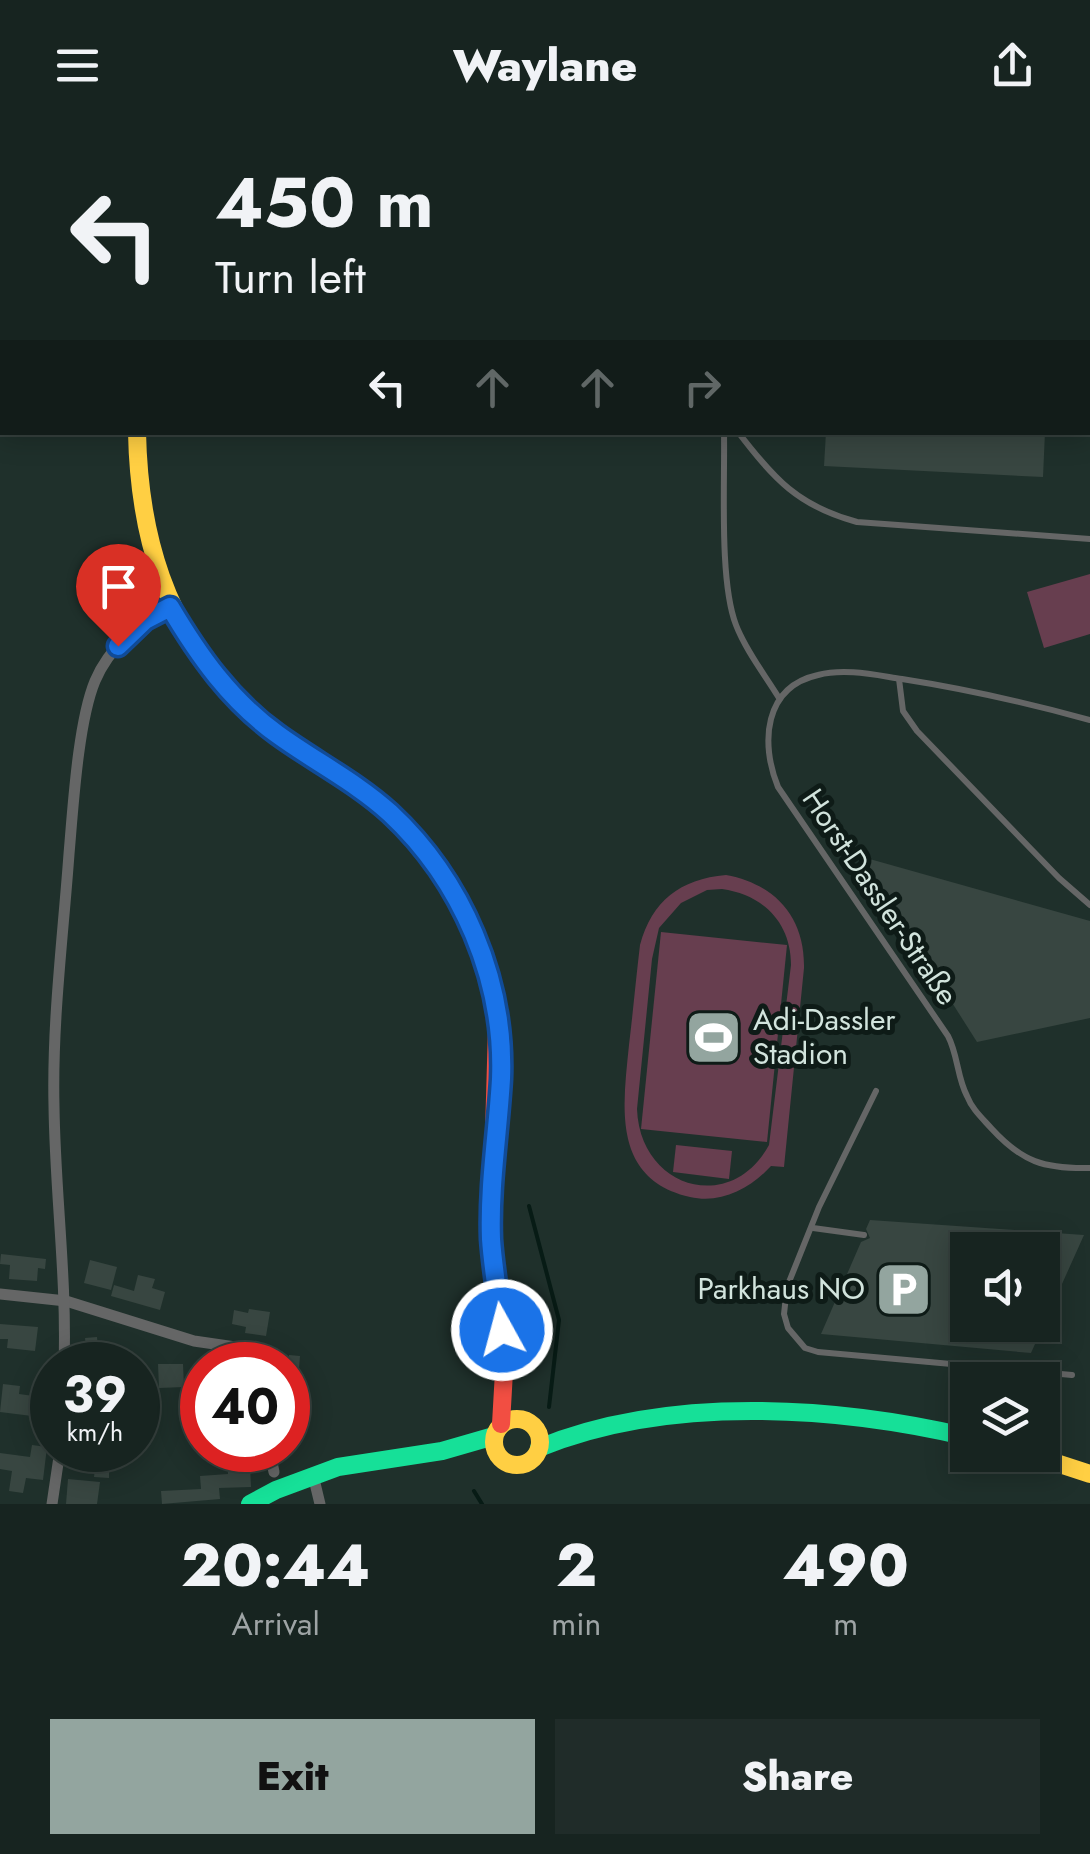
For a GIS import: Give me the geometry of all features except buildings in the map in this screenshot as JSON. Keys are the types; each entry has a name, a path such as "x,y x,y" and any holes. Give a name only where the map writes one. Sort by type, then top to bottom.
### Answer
{"street":[{"path":"136,435 136,484 144,534 170,607 204,662 232,695 276,733 387,810 420,844 451,890 481,949 496,1006 501,1077 491,1238 506,1360 506,1402 497,1438 509,1464 531,1460 539,1448 574,1432 676,1417 796,1409 874,1416 950,1433"},
{"path":"65,1342 66,1301 54,1103 72,826 86,716 95,682 118,646 145,620 170,607"},
{"path":"0,1294 66,1301 200,1342"},
{"path":"506,1360 539,1448"},
{"path":"250,1504 338,1467 497,1438 513,1418 574,1432"},
{"path":"1060,1464 1090,1474"},
{"path":"52,1504 57,1472"},
{"path":"313,1475 320,1504"}],"lane":[{"path":"724,435 733,615 743,640 780,699 798,682 821,674 865,674 992,695 1090,720"},
{"path":"741,435 786,488 837,516 857,522 1090,539"},
{"path":"899,679 903,712 917,731 1090,905"},
{"name":"Horst-Dassler-Straße","path":"780,699 767,729 769,760 778,786 948,1036 965,1094 976,1112 1004,1142 1029,1160 1049,1166 1090,1168"},
{"path":"876,1091 819,1207 788,1287 784,1314 788,1328 805,1348 818,1352 1072,1375"},
{"path":"813,1228 864,1235"}],"shaded area":[{"path":"1090,574 1090,634 1044,648 1027,592"},
{"path":"710,877 743,879 784,906 799,933 804,968 784,1167 771,1166 734,1193 702,1199 664,1188 646,1174 634,1157 628,1137 625,1092 640,945 645,930 670,895","holes":["707,890 737,892 772,914 790,950 769,1145 753,1167 733,1180 711,1185 690,1183 670,1174 654,1158 642,1136 637,1109 652,959 659,928 681,903"]},
{"name":"Adi-Dassler Stadion","path":"661,932 787,945 767,1142 641,1129"},
{"path":"676,1145 732,1151 729,1179 673,1172"}],"waterway":[{"path":"529,1206 559,1320 549,1407"},
{"path":"474,1491 482,1504"}],"traffic: fast":[{"path":"539,1448 589,1431 696,1413 808,1413 950,1433"},
{"path":"250,1504 338,1467 442,1451 494,1436"}],"traffic: slow":[{"path":"137,435 143,507 151,542 161,577 193,642 240,701 383,810 432,863 470,924 483,957 497,1028"},
{"path":"517,1419 533,1426 540,1442 533,1458 517,1465 501,1458 494,1442 501,1426 517,1419"},
{"path":"1060,1464 1090,1474"}],"traffic: jam":[{"path":"497,1028 491,1236 505,1354 501,1424"}],"place":[{"name":"Adi-Dassler Stadion","path":"714,1037"},
{"name":"Parkhaus NO","path":"904,1289"}],"route":[{"path":"118,646 145,620 170,607 204,662 232,695 276,733 387,810 420,844 451,890 481,949 496,1006 501,1077 491,1238 502,1330"}]}
